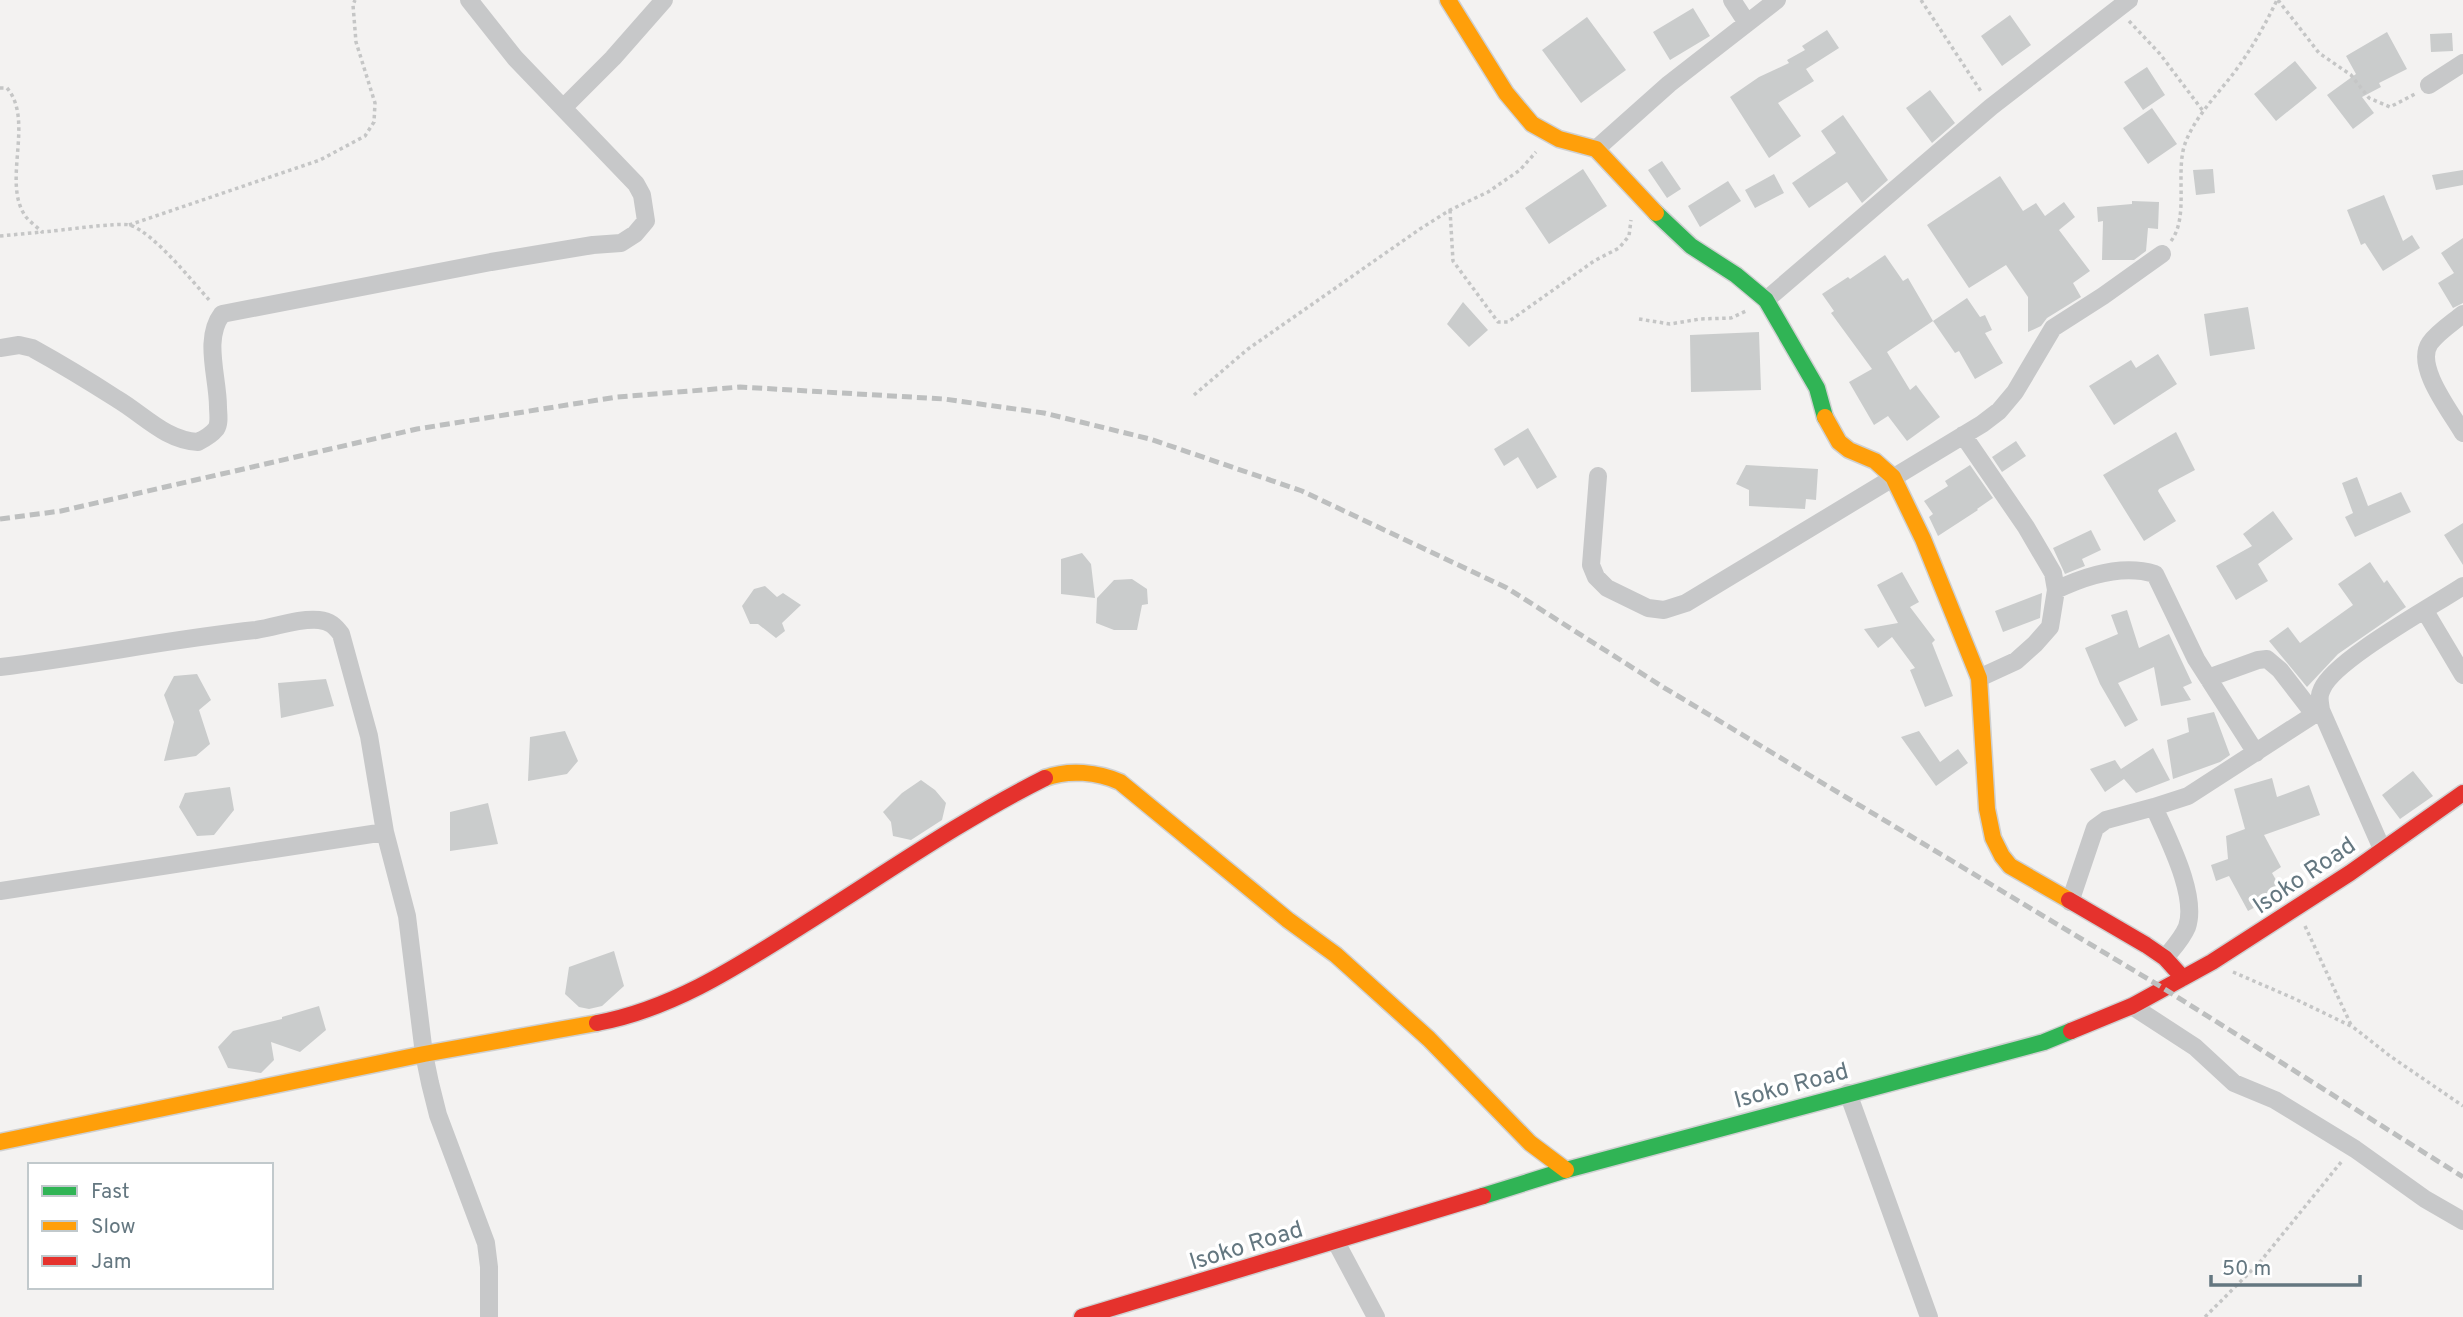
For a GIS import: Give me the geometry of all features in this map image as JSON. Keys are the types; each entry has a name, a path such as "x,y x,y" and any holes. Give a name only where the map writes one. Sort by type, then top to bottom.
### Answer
{"street":[{"path":"0,348 19,345 32,348 133,409 153,426 171,436 198,442 216,429 218,422 218,391 212,336 215,324 222,314 491,262 621,243 635,234 646,221 642,195 636,184 515,58 469,0"},
{"path":"563,108 613,58 664,0"},
{"path":"1448,0 1506,93 1532,124 1572,144 1596,149 1690,247 1736,275 1766,300 1817,388 1825,416 1839,442 1849,450 1875,461 1893,477 1923,539 1979,678 1986,809 1993,838 2002,856 2010,866 2146,945 2165,958 2183,978"},
{"path":"1731,0 1747,23"},
{"path":"1596,149 1669,83 1777,0"},
{"path":"1766,300 1991,107 2123,4"},
{"path":"2429,85 2463,63"},
{"path":"1598,476 1591,565 1596,577 1607,588 1648,608 1664,610 1686,603 1712,590 1999,411 2015,392 2053,328 2162,254"},
{"path":"2463,314 2429,344 2426,352 2427,372 2463,433"},
{"path":"1963,435 2026,527 2053,573 2056,590 2050,627 2035,645 2016,661 1979,678"},
{"path":"2056,590 2079,579 2111,572 2142,570 2155,574 2182,634 2256,753"},
{"path":"2318,712 2322,686 2337,671 2386,635 2463,586"},
{"path":"2425,611 2463,675"},
{"path":"0,667 197,636 262,629 295,621 324,620 334,625 341,634 369,736 385,832 407,916 424,1054 438,1115 486,1243 489,1317"},
{"path":"2208,678 2258,660 2267,659 2280,670 2318,712 2382,849"},
{"path":"2070,902 2095,828 2106,820 2188,796 2318,712"},
{"path":"0,1142 424,1054 616,1020 682,997 766,949 1003,799 1049,776 1077,773 1102,774 1120,782 1288,920 1336,955 1429,1039 1530,1143 1566,1170"},
{"name":"Isoko Road","path":"1082,1317 1566,1170 2044,1042 2132,1006 2212,962 2298,908 2463,793"},
{"path":"2154,807 2170,841 2188,898 2187,925 2165,958"},
{"path":"0,891 385,832"},
{"path":"2132,1006 2195,1047 2234,1083 2275,1100 2353,1148 2425,1199 2463,1222"},
{"path":"1848,1093 1925,1315"},
{"path":"1336,1242 1377,1317"}],"path":[{"path":"0,236 129,225 320,160 365,136 374,122 375,103 356,42 353,5 355,0"},
{"path":"1921,0 1991,107"},
{"path":"2162,254 2174,237 2179,217 2180,164 2186,141 2203,111 2261,33 2277,0 2319,53 2351,75 2369,98 2390,107 2429,85"},
{"path":"2123,4 2203,111"},
{"path":"0,88 7,88 14,97 19,122 17,184 20,204 25,216 42,232"},
{"path":"1194,396 1248,349 1451,210 1488,192 1520,170 1550,135"},
{"path":"1451,210 1453,261 1498,322 1508,323 1594,261 1619,248 1629,236 1636,192"},
{"path":"129,225 174,260 222,314"},
{"path":"1639,319 1670,324 1700,318 1731,318 1766,300"},
{"path":"2298,908 2337,998 2353,1027"},
{"path":"2212,962 2353,1027 2463,1106"},
{"path":"2205,1317 2259,1262 2353,1148"}],"building":[{"path":"1693,8 1710,36 1670,60 1653,32"},
{"path":"2010,15 2031,45 2002,66 1981,36"},
{"path":"1587,17 1626,70 1581,103 1542,50"},
{"path":"1827,30 1839,48 1806,69 1814,81 1778,103 1801,136 1769,158 1730,97 1759,77 1789,63 1787,60 1805,50 1802,46"},
{"path":"2387,32 2407,69 2379,83 2381,87 2362,97 2374,113 2353,129 2327,95 2356,74 2346,56"},
{"path":"2452,33 2453,51 2431,52 2430,34"},
{"path":"2295,61 2317,88 2276,121 2254,94"},
{"path":"2147,67 2165,95 2143,110 2124,82"},
{"path":"1930,90 1955,123 1932,143 1906,108"},
{"path":"2152,108 2177,144 2148,164 2123,128"},
{"path":"1843,115 1888,180 1862,203 1847,182 1809,208 1792,183 1836,153 1821,131"},
{"path":"1662,161 1681,189 1667,198 1648,170"},
{"path":"1583,169 1607,206 1549,244 1525,208"},
{"path":"2213,169 2215,193 2196,195 2193,170"},
{"path":"2463,170 2463,185 2436,190 2432,175"},
{"path":"1774,174 1784,193 1755,208 1745,190"},
{"path":"2000,176 2023,211 2036,203 2045,216 2064,202 2075,217 2059,230 2090,271 2073,283 2081,297 2047,318 2041,326 2028,332 2028,297 2006,265 1969,288 1927,225"},
{"path":"1728,181 1741,201 1700,227 1688,206"},
{"path":"2384,195 2403,241 2412,235 2420,248 2383,271 2365,243 2361,245 2347,210"},
{"path":"2132,201 2159,202 2158,229 2148,228 2146,251 2134,260 2102,260 2103,221 2098,222 2097,207 2132,204"},
{"path":"2463,238 2463,303 2453,308 2438,283 2454,273 2441,253"},
{"path":"1885,255 1903,281 1908,278 1933,321 1887,352 1910,390 1916,385 1940,417 1907,441 1888,416 1874,425 1849,382 1872,369 1831,313 1834,311 1822,294"},
{"path":"1967,298 1980,317 1985,315 1992,330 1985,333 2003,363 1975,379 1959,351 1955,353 1933,321"},
{"path":"1463,302 1488,330 1469,347 1447,324"},
{"path":"2248,307 2255,349 2210,356 2204,314"},
{"path":"1759,332 1761,390 1691,392 1690,335"},
{"path":"2158,354 2177,384 2114,425 2089,386 2131,360 2136,368"},
{"path":"1528,428 1557,477 1537,489 1518,457 1504,466 1494,449"},
{"path":"2176,432 2195,470 2159,489 2176,521 2144,541 2103,475"},
{"path":"2016,441 2026,456 2002,472 1992,457"},
{"path":"1746,465 1818,469 1816,500 1806,499 1805,509 1749,506 1749,490 1736,484"},
{"path":"1970,465 1993,498 1938,536 1929,517 1933,514 1924,501 1948,486 1945,481"},
{"path":"2357,477 2368,506 2401,492 2411,512 2355,537 2345,517 2353,513 2342,483"},
{"path":"2273,511 2293,539 2258,564 2268,581 2236,600 2216,566 2252,546 2243,534"},
{"path":"2463,523 2463,565 2444,535"},
{"path":"2091,530 2101,550 2082,559 2085,566 2065,574 2053,548"},
{"path":"1082,553 1091,564 1095,598 1061,594 1061,559"},
{"path":"2370,562 2384,583 2387,580 2406,607 2338,654 2307,687 2269,641 2288,627 2300,643 2353,605 2338,584"},
{"path":"1902,572 1919,602 1910,607 1935,640 1932,643 1953,696 1925,707 1910,670 1915,668 1892,637 1878,648 1864,629 1898,623 1877,585"},
{"path":"1132,579 1147,589 1148,604 1142,605 1137,630 1114,630 1096,623 1097,598 1114,580"},
{"path":"765,586 777,597 783,593 801,605 782,623 785,631 776,638 758,624 750,624 742,606 754,589"},
{"path":"2042,593 2040,618 2003,632 1995,611"},
{"path":"2127,610 2139,648 2169,634 2192,683 2183,687 2191,700 2161,706 2154,667 2118,683 2138,720 2125,727 2100,684 2085,648 2118,634 2111,615"},
{"path":"197,674 211,700 199,710 210,744 196,756 164,761 174,722 164,695 174,676"},
{"path":"326,679 334,706 281,718 278,683"},
{"path":"2214,712 2230,755 2220,762 2173,779 2167,740 2189,732 2187,718"},
{"path":"565,731 578,761 567,774 528,781 530,737"},
{"path":"1919,731 1940,762 1958,749 1968,763 1936,786 1901,737"},
{"path":"2153,748 2170,780 2136,793 2124,779 2105,792 2090,769 2115,760 2121,769"},
{"path":"2413,771 2433,796 2400,819 2382,795"},
{"path":"2272,778 2277,797 2309,785 2320,815 2264,835 2281,867 2272,873 2283,892 2248,911 2229,876 2216,881 2211,865 2228,859 2226,836 2245,829 2234,789"},
{"path":"921,780 935,790 946,803 942,820 911,840 893,836 891,822 883,812 902,793"},
{"path":"230,787 234,810 214,835 197,836 179,807 185,793"},
{"path":"488,803 498,844 450,851 450,812"},
{"path":"614,951 624,986 602,1006 589,1009 579,1007 565,994 569,967"},
{"path":"319,1006 326,1030 300,1052 271,1042 274,1060 261,1073 228,1068 218,1047 233,1031 282,1019"}],"railway":[{"path":"0,519 61,511 417,429 617,397 740,387 944,399 1044,413 1150,439 1302,491 1507,588 1663,687 2163,988 2463,1177"}],"traffic: fast":[{"path":"1656,213 1691,246 1736,275 1766,300 1817,388 1825,417"},
{"path":"1483,1196 1566,1170 2044,1042 2071,1031"}],"traffic: slow":[{"path":"1448,0 1506,93 1532,124 1559,139 1596,149 1656,213"},
{"path":"1825,417 1839,442 1849,450 1875,461 1893,477 1923,539 1979,678 1987,809 1993,838 2002,856 2010,866 2069,900"},
{"path":"1045,778 1064,773 1083,773 1120,782 1288,920 1336,955 1429,1039 1530,1143 1566,1170"},
{"path":"0,1142 424,1054 597,1023"}],"traffic: jam":[{"path":"597,1023 652,1008 704,984 953,830 1045,778"},
{"path":"2071,1031 2132,1006 2212,962 2350,873 2463,793"},
{"path":"2069,900 2146,945 2165,958 2183,978"},
{"path":"1082,1317 1483,1196"}]}
